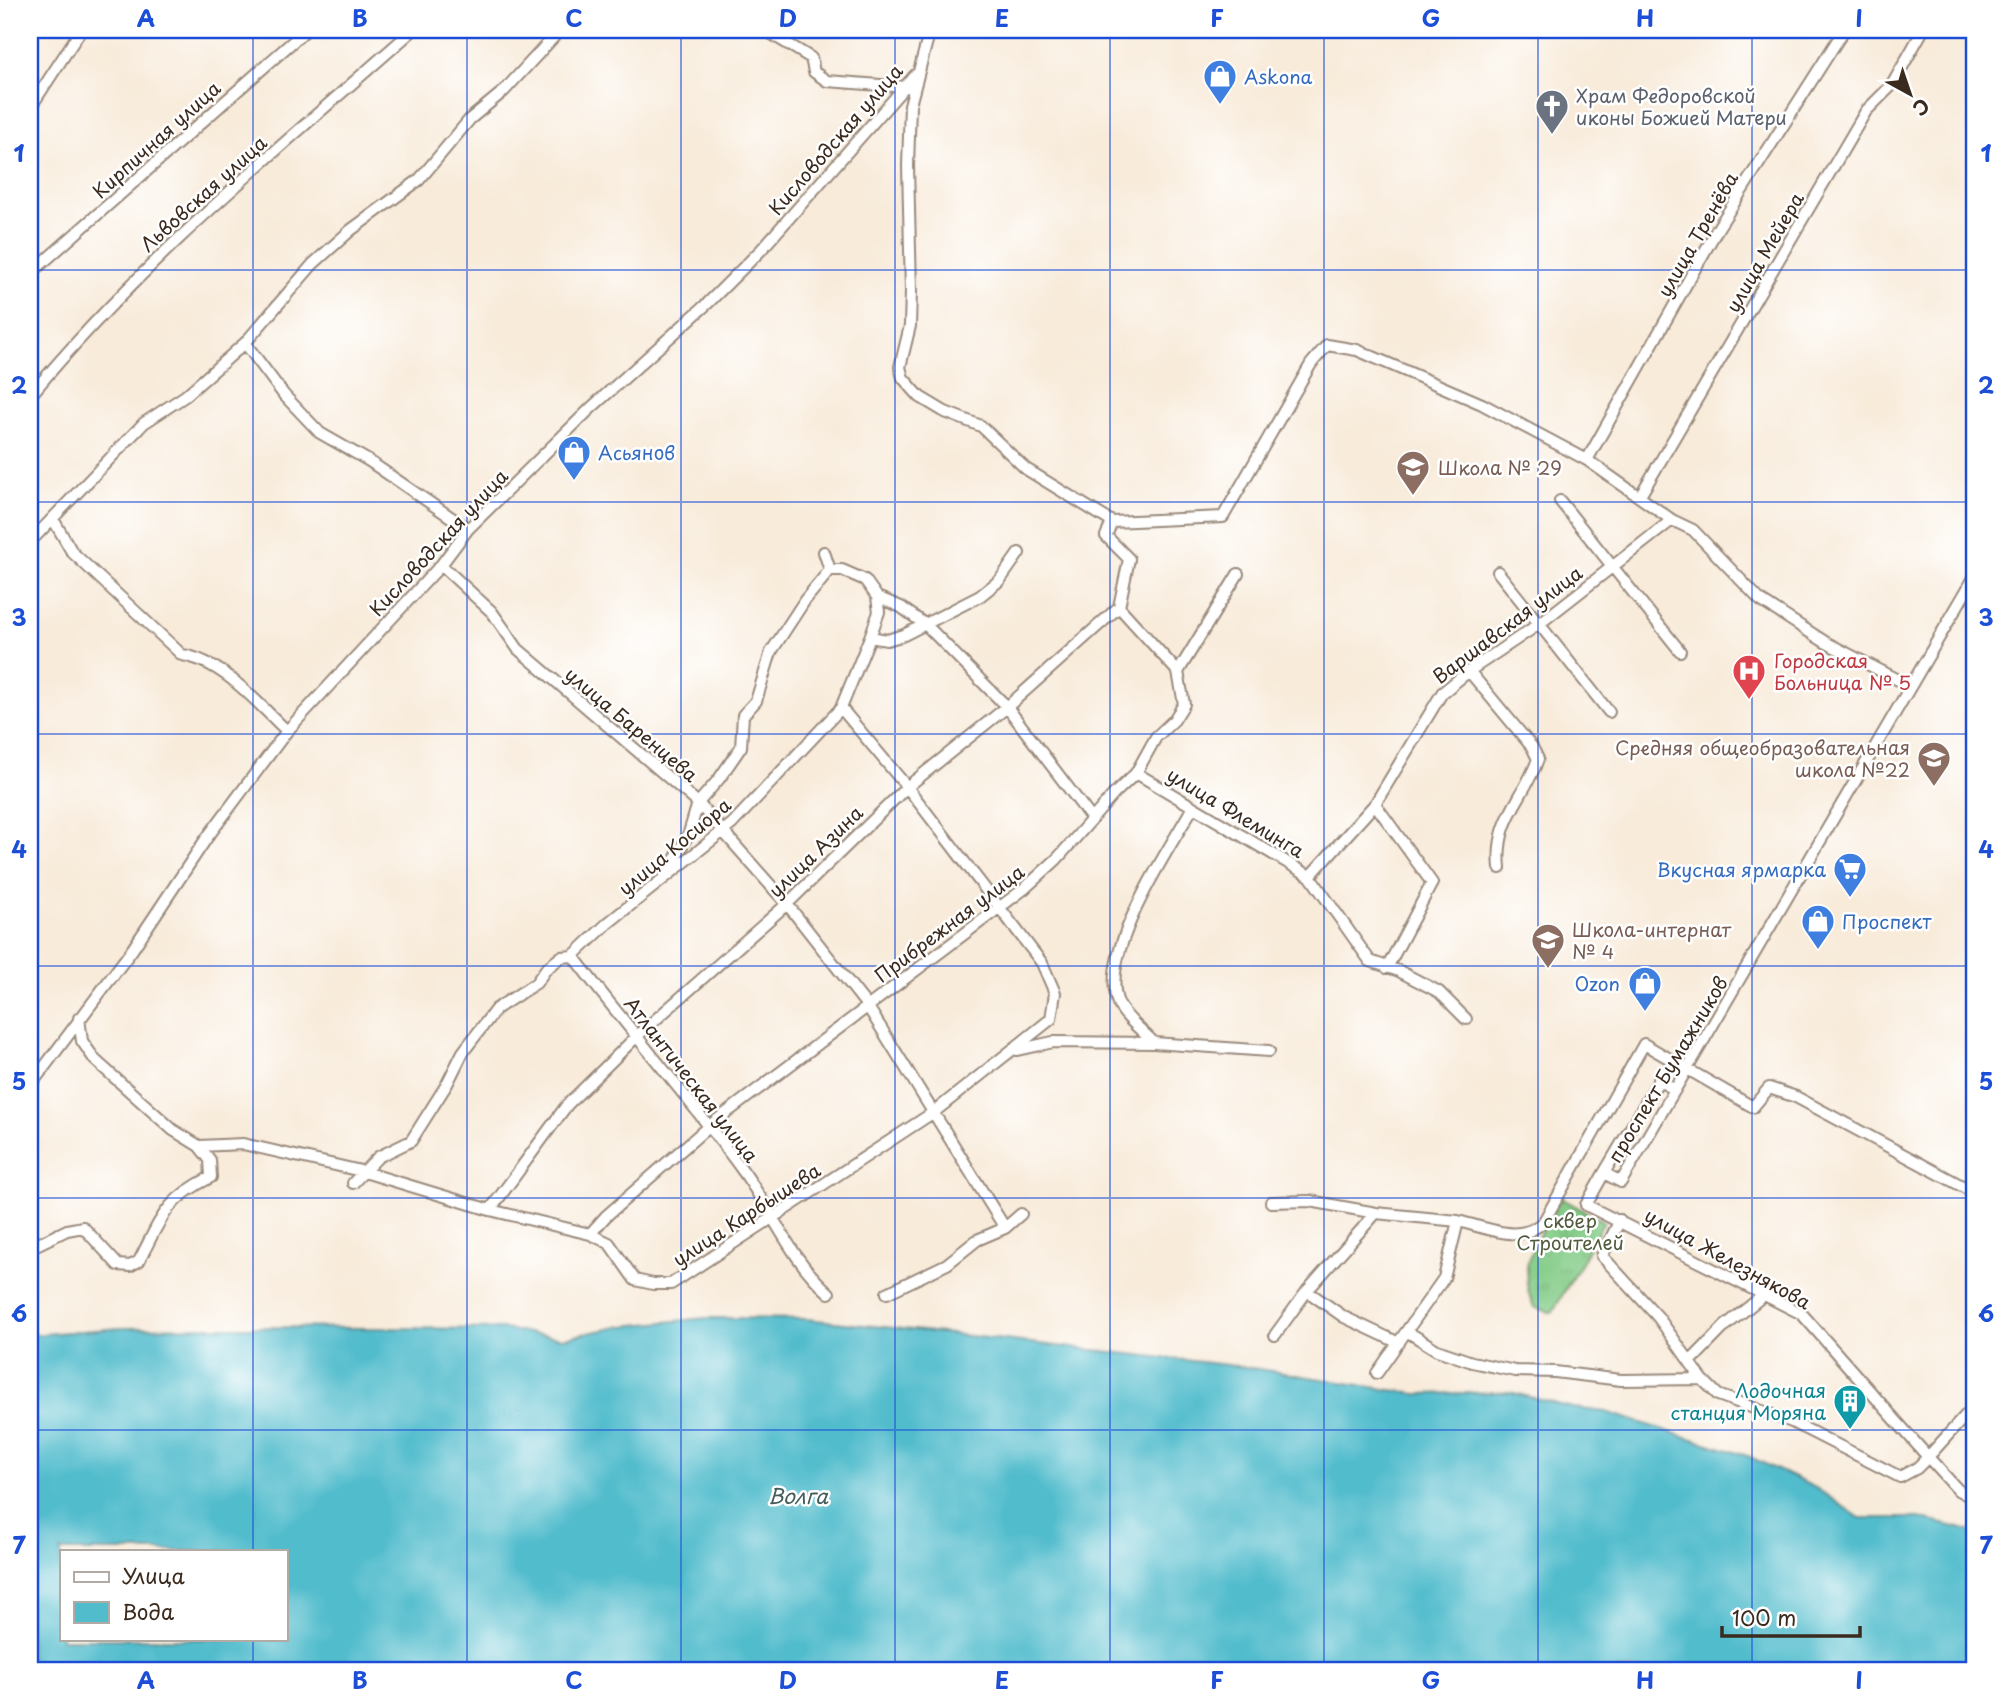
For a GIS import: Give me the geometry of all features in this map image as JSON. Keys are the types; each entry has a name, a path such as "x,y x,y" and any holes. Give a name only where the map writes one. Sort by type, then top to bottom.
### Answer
{"street":[{"path":"30,107 80,30"},
{"name":"Кирпичная улица","path":"31,272 306,30"},
{"name":"Львовская улица","path":"30,396 79,335 155,260 413,30"},
{"path":"30,542 144,424 185,396 245,343 313,264 351,230 419,180 470,119 504,91 560,30"},
{"path":"765,30 811,58 814,72 827,81 908,87"},
{"path":"930,30 910,105 910,326 900,368 903,378 920,397 945,412 981,426 1026,469 1112,522 1223,517 1311,364 1327,345 1357,350 1513,418 1587,460 1672,520 1693,530 1760,600 1825,642 1910,686"},
{"name":"улица Тренёва","path":"1587,460 1718,228 1844,30"},
{"name":"улица Мейера","path":"1640,496 1866,111 1892,85 1923,30"},
{"name":"Кисловодская улица","path":"30,1086 132,950 206,839 287,731 441,565 468,529 591,408 708,303 761,250 908,87 923,64"},
{"path":"245,343 284,395 320,433 369,461 468,529"},
{"path":"1560,501 1680,651"},
{"path":"53,519 72,552 181,655 202,658 242,688 287,731"},
{"name":"Варшавская улица","path":"1310,876 1375,804 1442,693 1469,671 1539,624 1672,520"},
{"path":"1112,522 1106,536 1129,559 1119,607 1178,672 1238,574"},
{"path":"824,552 830,570"},
{"path":"870,637 887,640 927,626 980,596 1000,580 1020,553"},
{"name":"улица Баренцева","path":"441,565 492,612 518,649 698,803 705,814 725,831 868,1007 1005,1228"},
{"path":"830,570 842,570 865,580 877,597 901,607 927,626 1007,707 1093,819"},
{"path":"662,880 689,833 698,803 741,747 743,715 755,701 771,652 805,600 830,570"},
{"path":"1498,572 1609,712"},
{"name":"проспект Бумажников","path":"1604,1173 1621,1182 1975,576"},
{"name":"улица Косиора","path":"353,1182 361,1171 378,1157 411,1141 447,1084 463,1052 496,1009 536,984 546,969 561,957 573,956 608,923 725,831 841,708 879,612 877,597"},
{"name":"улица Азина","path":"490,1210 567,1105 637,1037 787,904 907,787 1007,707 1119,607"},
{"path":"1469,671 1532,747 1538,759 1502,829 1498,849 1500,868"},
{"name":"Прибрежная улица","path":"590,1234 606,1216 709,1126 1024,889 1057,859 1136,773 1156,737 1174,720 1184,704 1178,672"},
{"name":"улица Карбышева","path":"199,1146 243,1144 361,1171 490,1210 590,1234 610,1243 635,1280 671,1284 934,1112 1051,1019 1055,993 1042,963 907,787 841,708"},
{"name":"улица Флеминга","path":"1136,773 1310,876 1370,961 1439,992 1466,1019"},
{"path":"1375,804 1432,883 1387,968"},
{"path":"1154,1043 1118,1005 1114,981 1126,925 1193,807"},
{"name":"Атлантическая улица","path":"573,956 709,1126 816,1281 830,1293"},
{"path":"30,1248 67,1230 83,1227 118,1265 130,1266 139,1261 169,1203 188,1188 211,1177 211,1160 199,1146 173,1130 95,1060 82,1041 79,1018"},
{"path":"1010,1052 1053,1042 1154,1043 1269,1051"},
{"path":"1271,1202 1310,1201 1376,1213 1458,1221 1522,1236 1533,1232 1544,1221 1644,1044 1753,1107 1769,1088 1797,1097 1975,1193"},
{"path":"1604,1173 1659,1080 1675,1090"},
{"name":"улица Железнякова","path":"1604,1173 1586,1205 1802,1314 1928,1457"},
{"path":"1275,1335 1307,1291 1376,1213"},
{"path":"887,1293 947,1264 977,1240 1005,1228 1021,1214"},
{"path":"1620,1220 1602,1256 1658,1317 1702,1379 1718,1395 1792,1422 1900,1477 1917,1468 1975,1405"},
{"path":"1377,1373 1444,1278 1458,1221"},
{"path":"1307,1291 1344,1317 1399,1343"},
{"path":"1690,1362 1725,1326 1764,1295"},
{"path":"1408,1332 1437,1350 1472,1362 1515,1371 1555,1372 1621,1380 1702,1379"},
{"path":"1928,1457 1958,1490 1975,1499"}],"green space":[{"name":"сквер Строителей","path":"1561,1198 1604,1222 1552,1313 1534,1307 1526,1276 1532,1250"}],"water":[{"name":"Волга","path":"707,1318 806,1319 1246,1367 1416,1394 1510,1392 1573,1408 1606,1412 1748,1456 1816,1488 1860,1518 1919,1518 1975,1532 1975,1670 30,1670 30,1335 121,1328 231,1327 503,1329 563,1338 623,1326"}],"place":[{"name":"Askona","path":"1220,106"},
{"name":"Храм Федоровской иконы Божией Матери","path":"1552,136"},
{"name":"Асьянов","path":"574,482"},
{"name":"Школа № 29","path":"1413,497"},
{"name":"Городская Больница № 5","path":"1749,701"},
{"name":"Средняя общеобразовательная школа №22","path":"1934,788"},
{"name":"Вкусная ярмарка","path":"1850,899"},
{"name":"Проспект","path":"1818,951"},
{"name":"Школа-интернат № 4","path":"1548,970"},
{"name":"Ozon","path":"1645,1013"},
{"name":"Лодочная станция Моряна","path":"1850,1431"}]}
